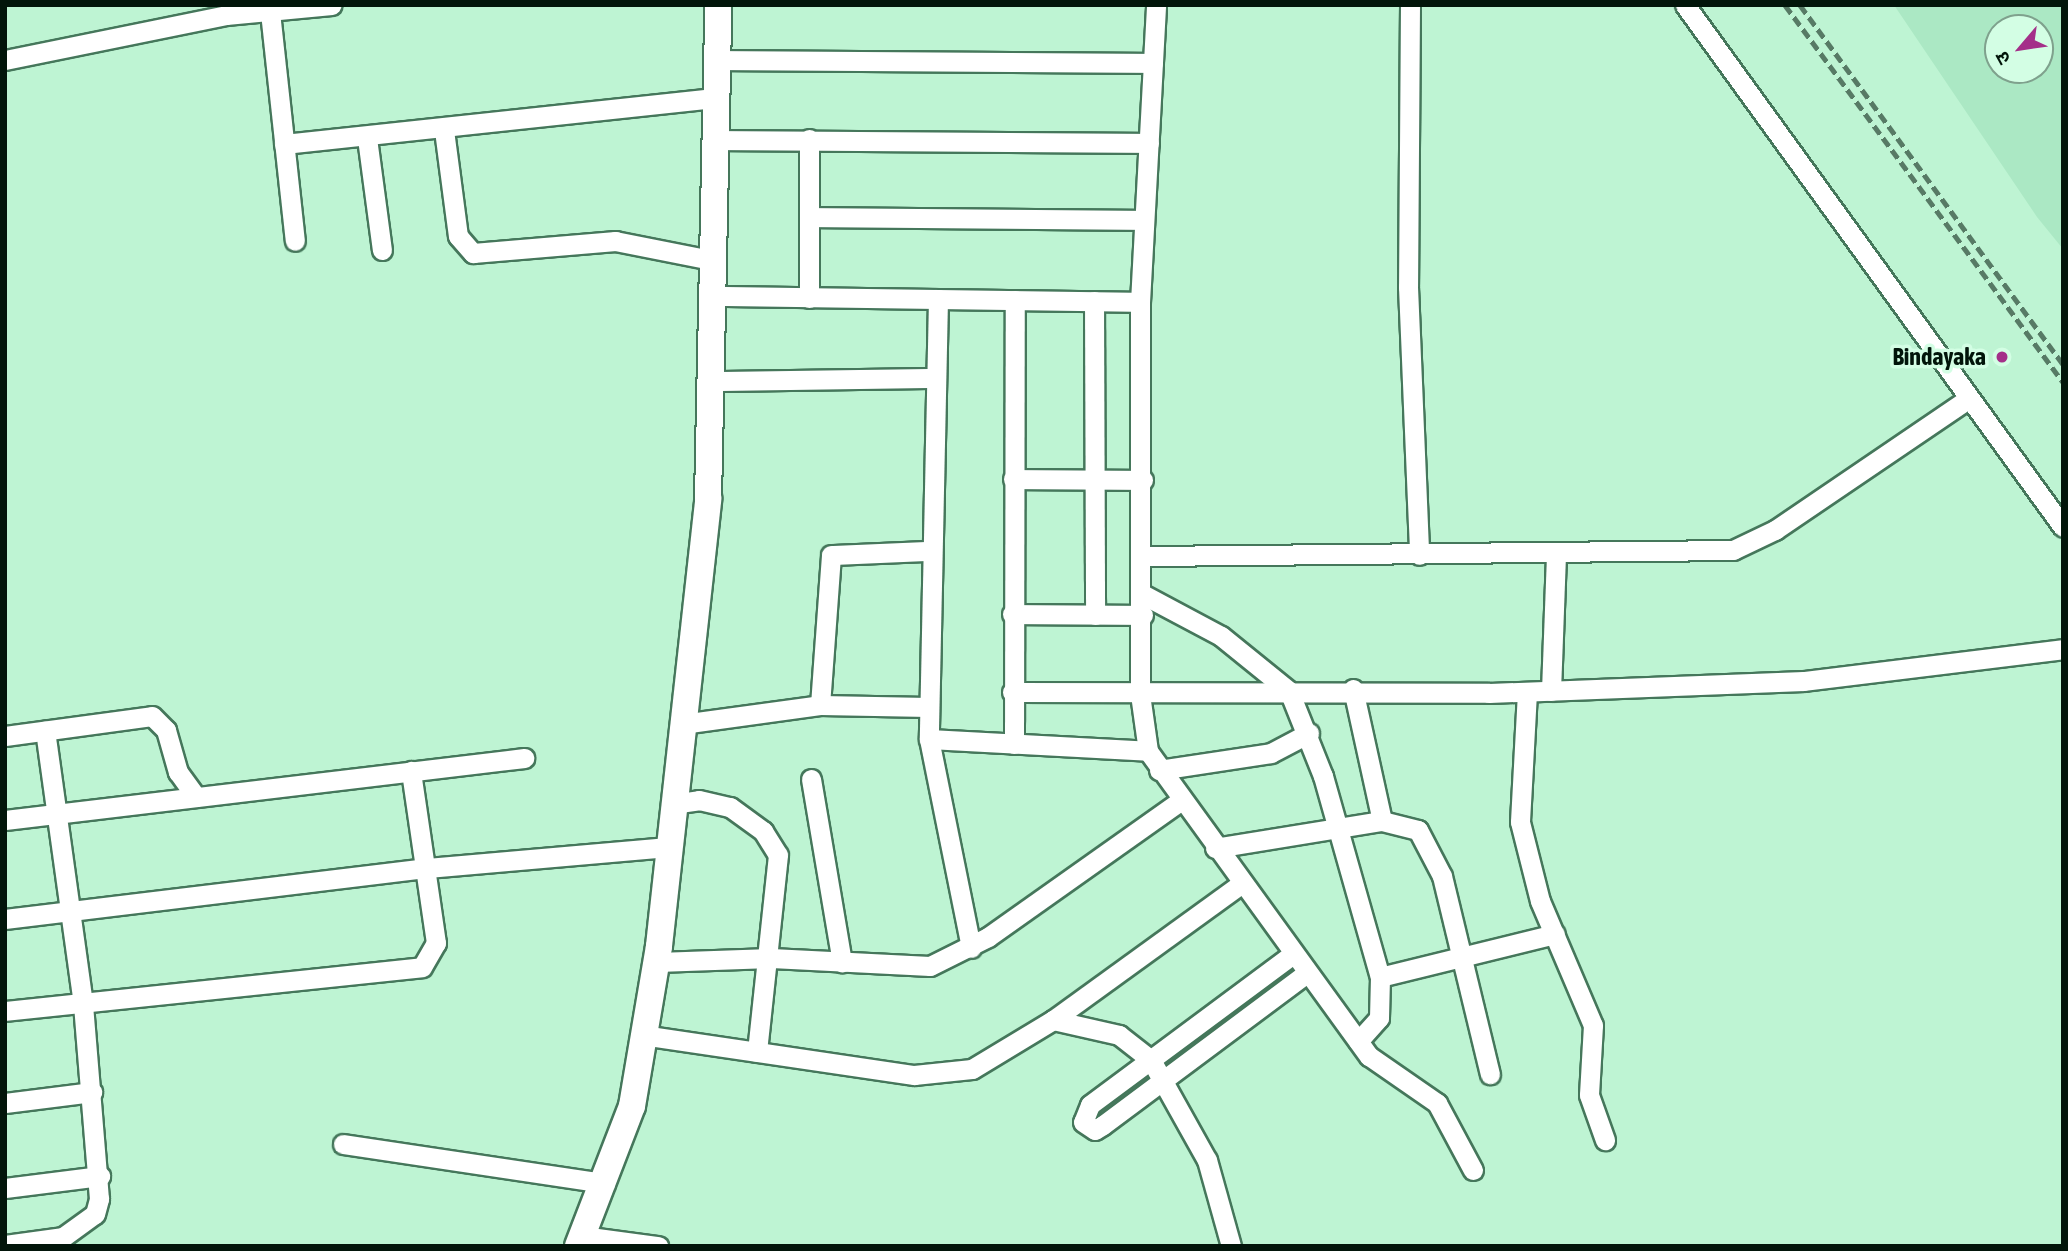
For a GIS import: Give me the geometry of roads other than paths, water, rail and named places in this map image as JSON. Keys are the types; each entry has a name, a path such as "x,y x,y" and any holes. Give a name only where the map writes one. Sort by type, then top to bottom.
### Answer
{"street":[{"path":"5,60 270,12 332,5"},
{"path":"658,1246 580,1241 605,1183 649,1036 670,847 672,804 708,499 717,296 718,5"},
{"path":"1156,5 1140,302 1145,556 1140,694 1148,751 1180,801 1358,1041 1390,1074 1437,1103 1473,1170"},
{"path":"1410,5 1408,287 1419,555"},
{"path":"1685,5 2063,527"},
{"path":"270,12 295,241"},
{"path":"719,60 1153,64"},
{"path":"284,144 444,130 718,98"},
{"path":"444,130 458,236 473,253 615,241 716,261"},
{"path":"367,138 382,250"},
{"path":"809,139 809,298"},
{"path":"718,140 1149,143"},
{"path":"811,217 1143,220"},
{"path":"717,296 1140,302"},
{"path":"938,299 928,551 929,739 971,948"},
{"path":"1014,744 1012,614 1015,300"},
{"path":"1094,301 1095,615"},
{"path":"713,381 936,378"},
{"path":"1145,556 1556,555 1733,550 1775,530 1968,399"},
{"path":"1013,479 1143,480"},
{"path":"820,705 831,555 928,551"},
{"path":"1551,691 1556,555"},
{"path":"1012,614 1095,615 1143,605 1221,636 1289,691 1309,733 1380,977 1379,1018 1358,1041"},
{"path":"1012,692 1140,694 1353,689 1527,692 1804,681 2063,649"},
{"path":"1353,689 1382,821"},
{"path":"1527,692 1520,822 1555,934 1593,1025 1589,1095 1605,1140"},
{"path":"682,724 820,705 929,707"},
{"path":"5,736 152,716 166,730 178,772 196,797"},
{"path":"5,1245 80,1228 94,1214 100,1176 83,1004 54,814 45,731"},
{"path":"1159,769 1271,754 1309,733"},
{"path":"929,739 1148,751"},
{"path":"5,820 524,758"},
{"path":"5,1011 422,967 436,943 428,868 411,771"},
{"path":"811,779 842,962"},
{"path":"672,804 699,800 730,807 773,842 781,871 757,1052"},
{"path":"657,962 771,958 930,967 971,948 1180,801"},
{"path":"1215,848 1382,821 1418,830 1432,848 1490,1074"},
{"path":"5,919 428,868 670,847"},
{"path":"649,1036 944,1076 972,1069 1053,1020 1241,884"},
{"path":"1380,977 1555,934"},
{"path":"1293,954 1083,1111 1083,1122 1095,1130 1307,973"},
{"path":"1053,1020 1119,1034 1151,1060 1160,1082 1208,1160 1231,1246"},
{"path":"5,1103 92,1091"},
{"path":"343,1144 605,1183"},
{"path":"5,1188 100,1176"}],"railway":[{"path":"1785,5 2063,382"},
{"path":"1800,5 2063,364"}],"place":[{"name":"Bindayaka","path":"2002,357"}]}
